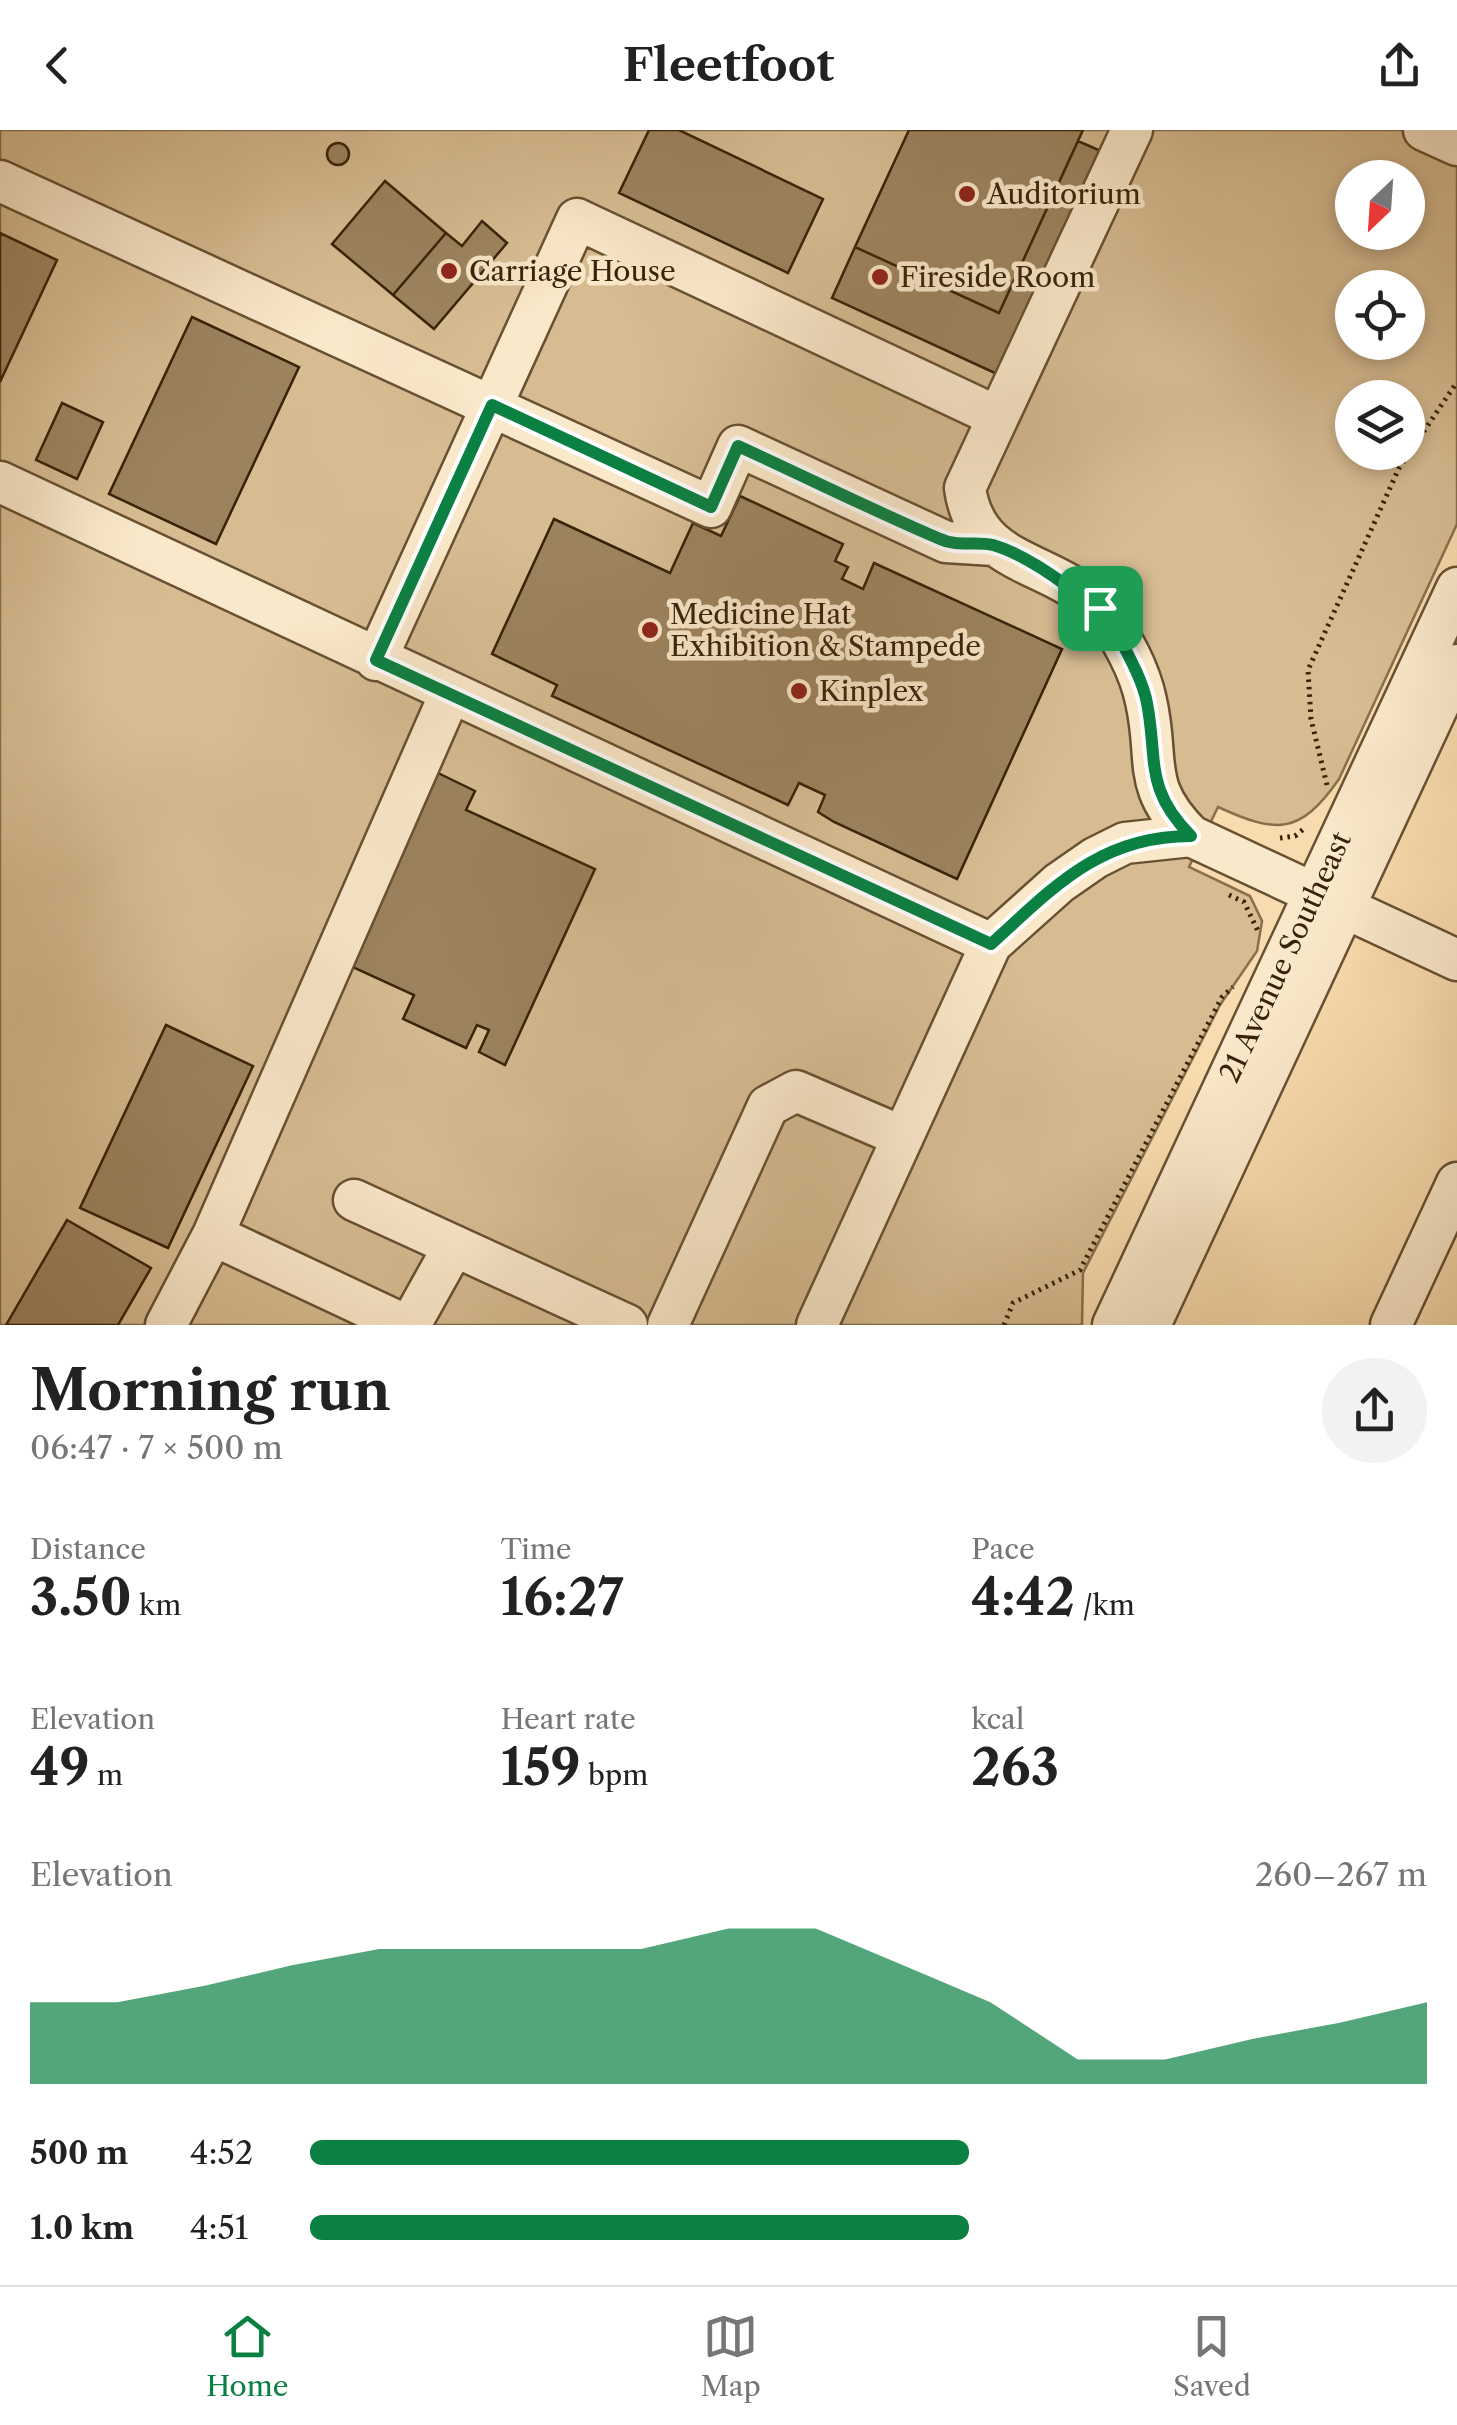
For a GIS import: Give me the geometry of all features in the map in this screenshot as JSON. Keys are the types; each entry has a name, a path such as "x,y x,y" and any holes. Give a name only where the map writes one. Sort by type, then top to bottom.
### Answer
{"street":[{"path":"1132,130 965,488 976,526 994,546 1100,608 1146,701 1151,768 1158,791 1172,816 1191,836 1457,960"},
{"path":"1424,130 1457,146"},
{"path":"0,180 711,507 738,446 946,542 994,546"},
{"path":"376,660 576,218 998,417"},
{"path":"0,482 991,944"},
{"name":"21 Avenue Southeast","path":"1150,1325 1457,588"},
{"name":"21 Avenue Southeast","path":"1113,1325 1329,900 1457,665"},
{"path":"180,1321 213,1235 450,694"},
{"path":"817,1325 991,944 1058,883 1095,858 1125,843 1191,836"},
{"path":"668,1325 768,1106 796,1091 903,1136"},
{"path":"1391,1325 1454,1197"},
{"path":"354,1200 626,1325"},
{"path":"213,1235 408,1325 454,1246"}],"path":[{"path":"1328,790 1310,720 1308,670 1399,468 1457,382"},
{"path":"1269,839 1295,836 1314,821"},
{"path":"1215,888 1244,902 1256,921 1259,936"},
{"path":"1004,1325 1013,1302 1080,1270 1222,997 1236,984"}],"shaded area":[{"name":"Medicine Hat Exhibition & Stampede","path":"0,130 1457,130 1457,524 1339,779 1325,797 1299,820 1286,824 1256,822 1218,807 1189,867 1250,896 1262,921 1257,951 1220,1005 1083,1273 1082,1325 0,1325"}],"building":[{"path":"649,130 679,130 823,199 788,273 619,193"},
{"name":"Auditorium","path":"909,130 1083,130 999,313 855,247"},
{"name":"Fireside Room","path":"1078,141 1112,156 1066,256 1054,250 997,374 832,298 855,247 999,313"},
{"path":"334,143 342,143 349,154 342,165 334,165 327,158 327,150"},
{"path":"385,181 446,233 393,295 332,244"},
{"name":"Carriage House","path":"482,221 507,243 434,329 393,295 446,233 462,246"},
{"path":"0,233 57,260 0,382"},
{"path":"192,317 299,367 216,544 109,494"},
{"path":"62,403 103,422 77,479 36,460"},
{"name":"Kinplex","path":"740,496 843,544 835,561 848,567 842,579 863,589 874,563 1062,649 957,879 818,812 825,795 799,783 788,805 552,696 557,685 492,654 554,519 670,573 693,523 721,536"},
{"path":"436,772 475,791 466,810 595,869 505,1065 479,1052 489,1030 477,1025 466,1048 403,1019 414,995 348,965"},
{"path":"166,1025 253,1066 168,1248 80,1208"},
{"path":"67,1220 151,1268 118,1325 6,1325"}],"place":[{"name":"Auditorium","path":"967,194"},
{"name":"Carriage House","path":"449,271"},
{"name":"Fireside Room","path":"880,277"},
{"name":"Medicine Hat Exhibition & Stampede","path":"650,630"},
{"name":"Kinplex","path":"799,691"}],"route":[{"path":"492,405 711,507 738,446 946,542 994,546 1100,608 1120,638 1146,701 1151,768 1158,791 1172,816 1191,836 1162,836 1125,843 1095,858 1058,883 991,944 376,660 492,405"}]}
